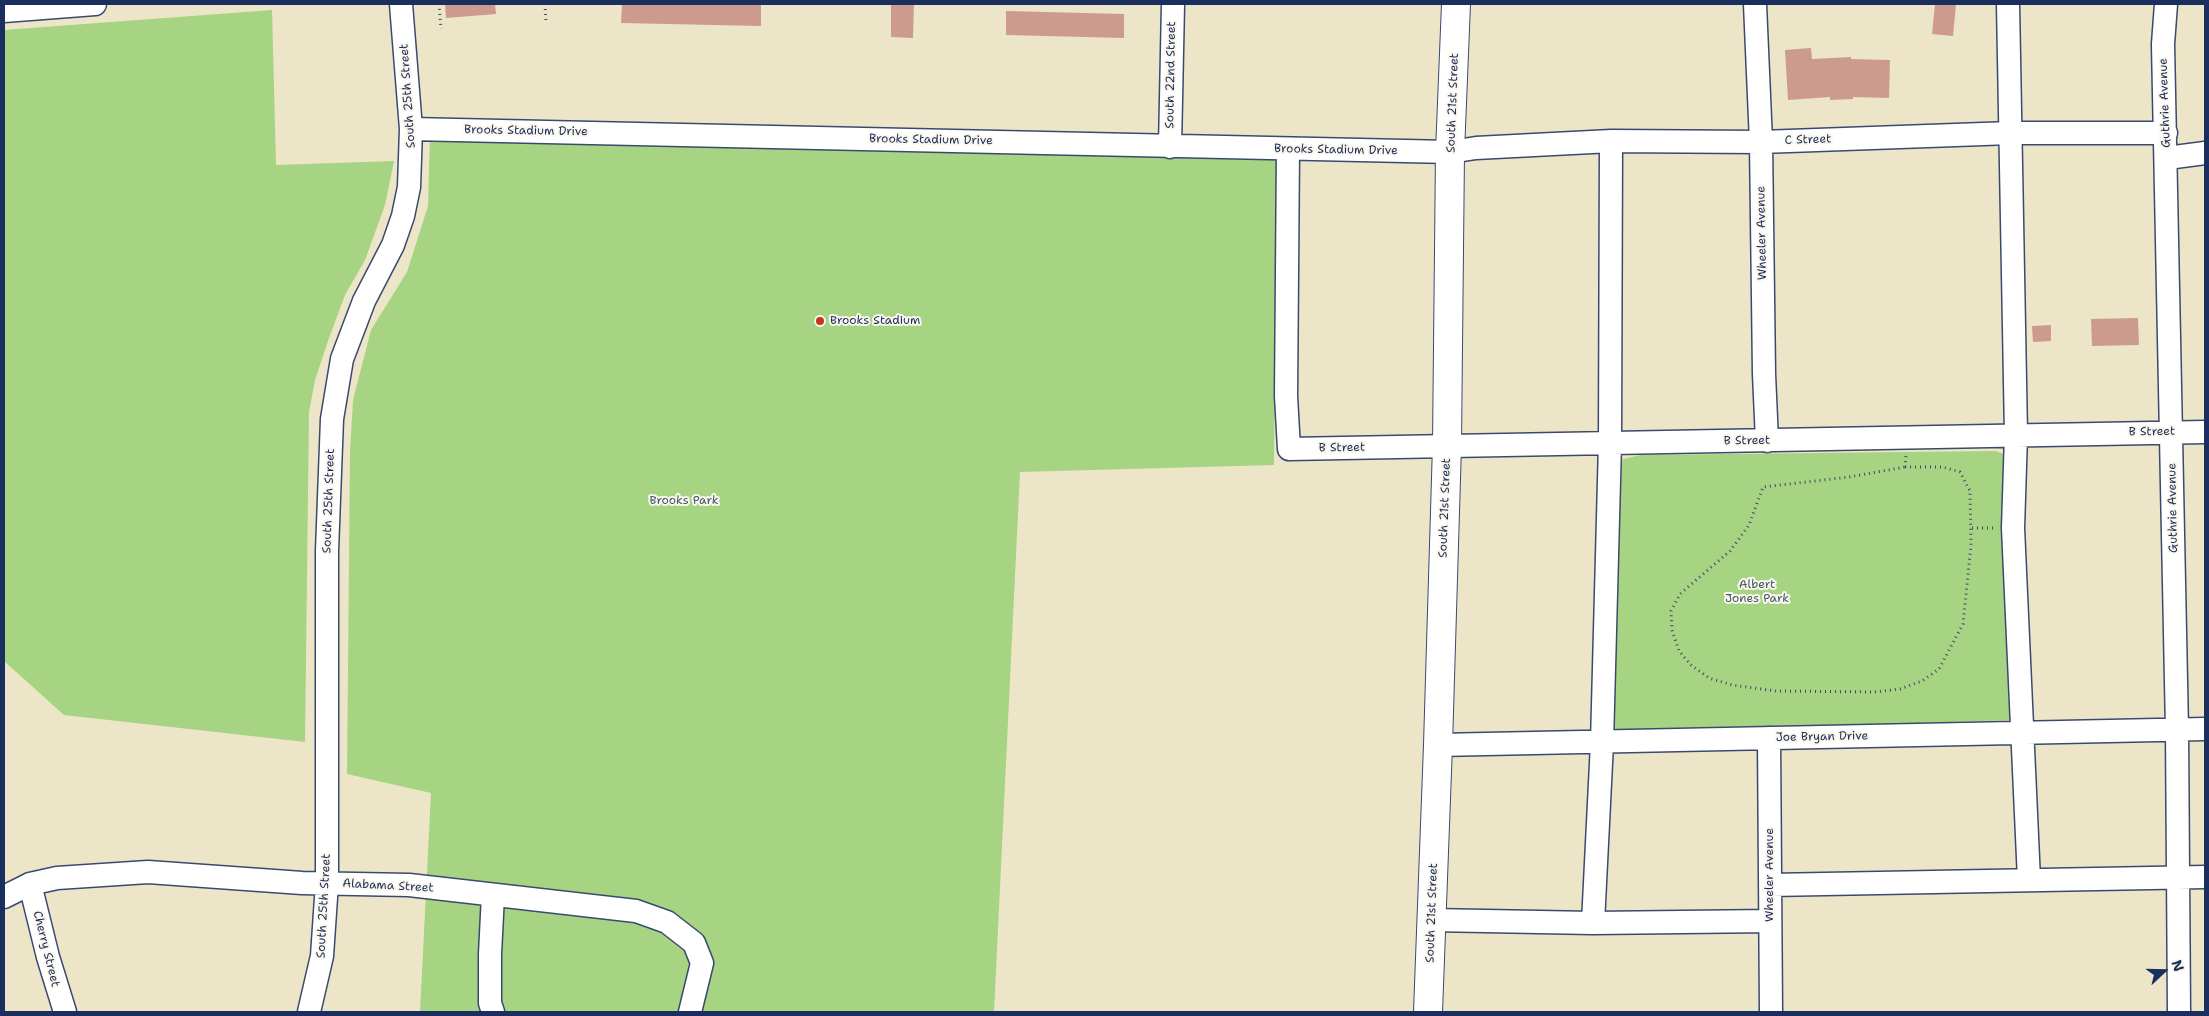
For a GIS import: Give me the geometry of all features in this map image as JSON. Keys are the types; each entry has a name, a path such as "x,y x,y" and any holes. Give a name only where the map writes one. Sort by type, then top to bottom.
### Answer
{"main road":[{"name":"South 21st Street","path":"1428,1012 1447,445 1450,152 1456,4"}],"street":[{"path":"4,11 95,4"},
{"name":"South 25th Street","path":"309,1012 322,956 327,883 327,551 332,419 342,359 364,301 390,253 403,216 409,187 411,129 401,4"},
{"name":"South 22nd Street","path":"1170,147 1173,4"},
{"path":"2008,4 2016,435 2013,528 2029,880"},
{"name":"Guthrie Avenue","path":"2166,4 2163,44 2167,158 2177,730 2179,1012"},
{"name":"Wheeler Avenue","path":"1755,14 1761,142 1764,374 1768,441"},
{"name":"Brooks Stadium Drive","path":"411,129 1450,152"},
{"name":"C Street","path":"1450,152 1476,148 1611,141 1761,142 2011,133 2166,133"},
{"path":"1593,923 1602,743 1610,443 1611,141"},
{"name":"B Street","path":"1288,149 1286,396 1289,449 2205,432"},
{"path":"2167,158 2205,153"},
{"name":"Joe Bryan Drive","path":"1438,745 2205,729"},
{"name":"Wheeler Avenue","path":"1769,738 1771,1012"},
{"name":"Alabama Street","path":"4,896 30,884 86,874 148,872 327,883 409,885 636,911 668,922 694,943 702,963 690,1012"},
{"path":"1770,885 2205,877"},
{"name":"Cherry Street","path":"30,884 52,974 65,1012"},
{"path":"493,895 490,1003 493,1012"},
{"path":"1431,920 1593,923 1770,921"}],"path":[{"path":"439,4 441,29"},
{"path":"545,4 546,23"},
{"path":"1905,467 1943,467 1960,472 1970,491 1972,528 1963,624 1939,669 1922,681 1900,688 1874,692 1754,689 1709,678 1691,665 1679,651 1672,630 1671,611 1680,594 1730,551 1749,525 1763,487 1849,477 1905,467"}],"green space":[{"path":"272,10 276,165 394,161 385,205 365,260 345,295 329,338 315,380 309,412 305,742 64,715 4,661 4,30"},
{"name":"Brooks Park","path":"430,136 1277,157 1274,465 1020,472 994,1012 420,1012 431,793 347,774 350,452 353,400 371,330 407,272 428,206"},
{"name":"Albert Jones Park","path":"1995,451 2004,454 2007,463 2013,715 2009,720 1621,733 1609,722 1619,467 1623,459 1641,455"}],"building":[{"path":"445,4 495,4 496,14 446,18"},
{"path":"622,4 761,4 761,26 621,23"},
{"path":"891,4 914,4 913,38 891,37"},
{"path":"1935,4 1956,4 1953,36 1932,34"},
{"path":"1006,11 1124,14 1124,38 1006,35"},
{"path":"1811,48 1812,59 1851,57 1851,59 1890,60 1889,98 1853,97 1853,99 1830,100 1830,97 1788,100 1785,50"},
{"path":"2138,318 2139,345 2092,346 2091,319"},
{"path":"2051,325 2051,341 2033,342 2032,326"}],"place":[{"name":"Brooks Stadium","path":"820,321"}]}
